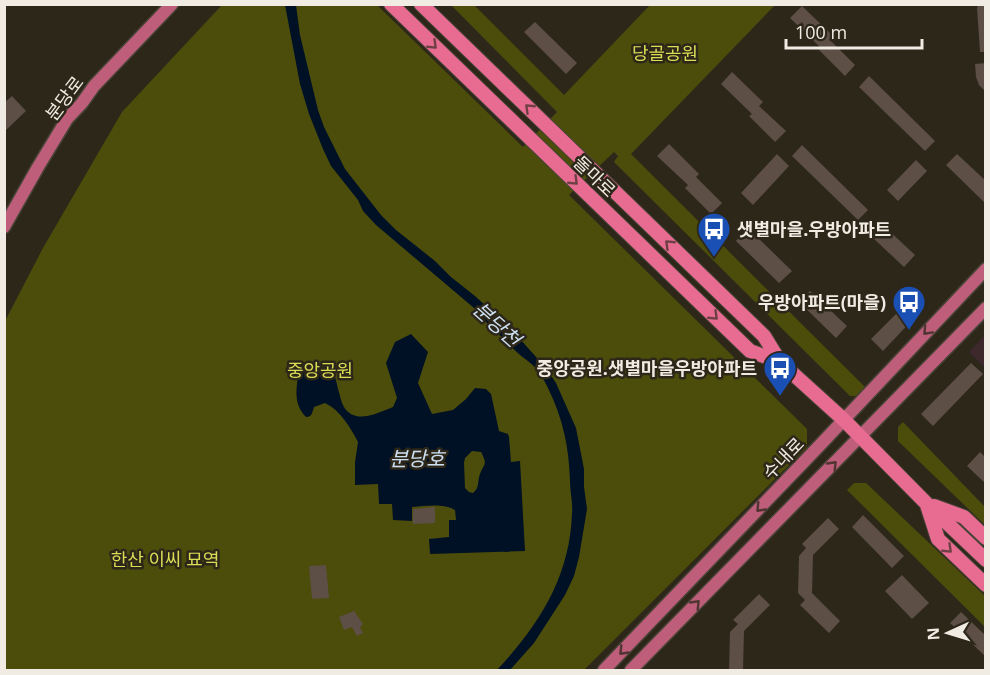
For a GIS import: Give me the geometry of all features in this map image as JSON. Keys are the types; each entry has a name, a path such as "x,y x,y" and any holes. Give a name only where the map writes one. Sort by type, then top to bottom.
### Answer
{"main road":[{"name":"분당로","path":"4,227 67,119 82,104 94,86 172,4"},
{"name":"돌마로","path":"391,4 750,351 780,362"},
{"name":"돌마로","path":"421,4 764,336 780,362 861,436 986,560"},
{"name":"수내로","path":"604,670 986,269"},
{"path":"631,670 986,308"},
{"path":"926,503 964,517 986,538"},
{"path":"926,503 938,539 986,585"}],"shaded area":[{"path":"985,335 985,368 969,352"}],"green space":[{"name":"중앙공원","path":"222,5 377,5 523,147 557,112 451,5 474,5 564,95 650,5 775,5 631,154 865,387 856,396 850,396 614,162 618,156 614,152 569,195 807,429 807,447 584,670 5,670 4,323 43,248 122,112"},
{"path":"903,422 985,507 985,525 898,441 898,427"},
{"path":"854,483 866,483 985,596 985,627 847,490"}],"water":[{"name":"분당천","path":"285,5 296,5 300,35 318,110 345,169 381,215 396,230 435,261 512,330 546,368 556,383 576,428 584,469 587,509 574,576 565,595 534,643 510,670 497,670 526,635 550,599 565,558 570,536 572,509 568,456 558,411 537,369 515,351 474,308 376,225 363,211 358,200 331,166 309,114 300,84"},
{"name":"분당호","path":"411,334 428,352 418,383 432,414 453,410 475,388 486,389 491,394 499,431 508,434 509,437 511,462 520,461 525,551 430,554 429,539 449,537 449,520 456,520 455,510 440,506 412,507 412,521 393,520 392,504 379,504 378,484 355,485 358,442 340,415 325,403 314,407 310,416 306,417 302,412 297,401 296,390 299,372 305,368 328,367 335,377 344,407 354,415 367,416 393,407 397,398 386,363 395,342","holes":["472,451 481,452 485,464 478,486 473,493 465,488 464,463 465,458"]}],"building":[{"path":"979,4 986,4 986,52 980,52 977,8"},
{"path":"802,6 833,36 829,39 855,65 845,76 819,50 821,48 790,18"},
{"path":"535,22 577,63 566,74 524,32"},
{"path":"986,63 986,92 979,85 975,64"},
{"path":"732,72 763,102 759,106 786,131 775,142 749,116 752,114 721,84"},
{"path":"869,76 935,141 925,151 859,87"},
{"path":"12,96 26,111 4,132 4,103"},
{"path":"669,144 699,174 696,177 722,203 711,214 685,188 688,185 657,156"},
{"path":"802,145 868,210 858,220 792,156"},
{"path":"777,154 789,166 753,205 741,193"},
{"path":"957,154 986,181 986,204 946,165"},
{"path":"916,160 927,171 898,201 887,190"},
{"path":"884,226 915,255 904,267 873,238"},
{"path":"748,228 792,271 779,283 736,241"},
{"path":"810,291 847,326 836,338 799,302"},
{"path":"907,303 918,314 883,351 871,339"},
{"path":"971,363 983,374 933,426 921,414"},
{"path":"980,452 986,458 986,484 967,466"},
{"path":"435,507 435,523 413,524 413,509"},
{"path":"863,515 904,556 892,568 852,527"},
{"path":"828,518 839,529 813,555 812,593 840,621 829,633 800,605 805,600 798,593 799,556 806,548 802,544"},
{"path":"326,565 329,598 312,599 309,566"},
{"path":"902,575 929,603 912,619 885,591"},
{"path":"759,594 770,605 744,631 743,670 729,670 730,632 738,624 733,620"},
{"path":"354,611 363,624 360,627 363,633 357,636 352,627 344,630 339,617"},
{"path":"961,612 986,636 986,657 950,623"}],"place":[{"name":"샛별마을.우방아파트","path":"714,258"},
{"name":"우방아파트(마을)","path":"909,331"},
{"name":"중앙공원.샛별마을우방아파트","path":"780,397"}],"park label":[{"name":"당골공원","path":"665,53"},
{"name":"한산 이씨 묘역","path":"165,559"}]}
